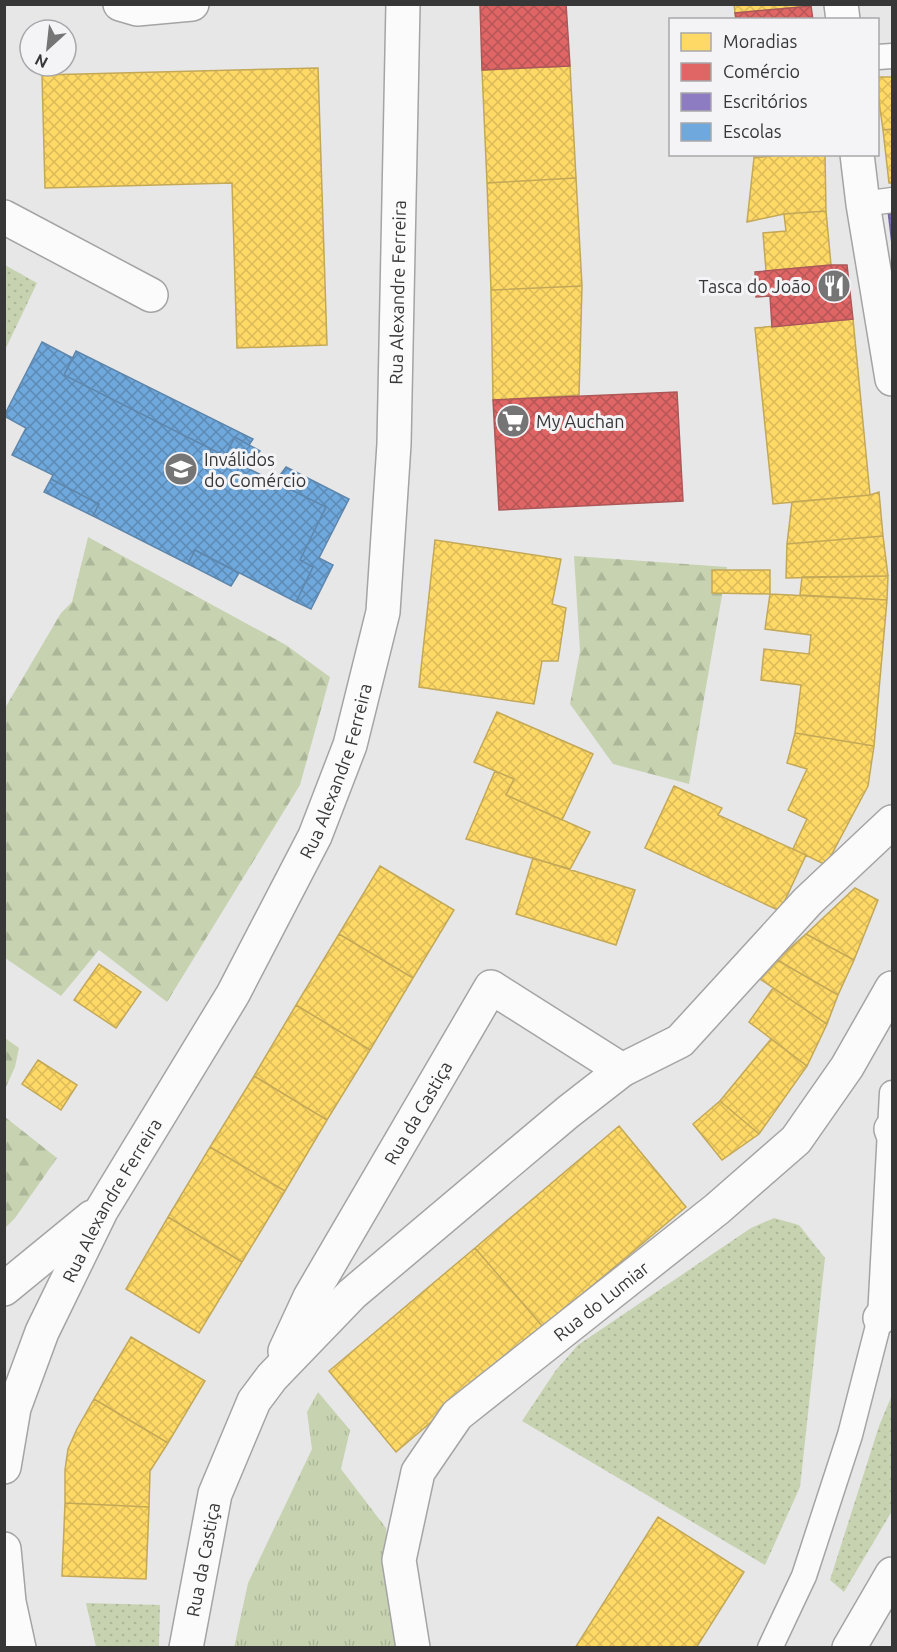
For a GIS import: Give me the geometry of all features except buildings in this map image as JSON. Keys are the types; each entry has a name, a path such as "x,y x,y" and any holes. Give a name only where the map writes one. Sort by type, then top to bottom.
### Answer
{"main road":[{"path":"120,4 137,9 192,4"},
{"name":"Rua Alexandre Ferreira","path":"4,1467 14,1408 42,1332 101,1210 233,994 315,836 350,745 382,612 394,444 403,4"},
{"path":"858,156 878,202 892,379"},
{"path":"4,217 151,295"},
{"name":"Rua da Castiça","path":"186,1647 215,1494 254,1401 272,1377 352,1294 568,1112 622,1070 680,1041 808,901 892,822"},
{"name":"Rua da Castiça","path":"272,1377 310,1297 491,987 622,1070"},
{"name":"Rua do Lumiar","path":"413,1647 399,1560 418,1472 457,1415 717,1209 796,1140 847,1067 892,988"},
{"path":"4,1288 101,1210"},
{"path":"4,1549 9,1602 19,1647"},
{"path":"849,1647 892,1574"}],"lane":[{"path":"770,1647 804,1576 850,1435 886,1312 892,1093"}],"green space":[{"path":"5,265 37,283 5,350"},
{"path":"88,537 286,645 330,677 300,785 167,1002 99,950 61,996 5,958 5,708 61,613 72,602"},
{"path":"574,556 727,567 689,784 613,764 570,704 580,651"},
{"path":"5,1038 19,1048 15,1067 5,1089"},
{"path":"5,1117 57,1158 15,1218 5,1228"},
{"path":"774,1218 799,1225 825,1258 800,1487 765,1565 522,1421 556,1370 578,1345 751,1228"},
{"path":"318,1392 350,1430 341,1469 386,1528 397,1647 234,1648 248,1583 312,1449 307,1412"},
{"path":"892,1395 892,1511 844,1592 830,1580 879,1426"},
{"path":"86,1603 160,1605 159,1647 96,1647"}],"place":[{"name":"Tasca do João","path":"834,286"},
{"name":"My Auchan","path":"513,421"},
{"name":"Inválidos do Comércio","path":"181,469"}]}
